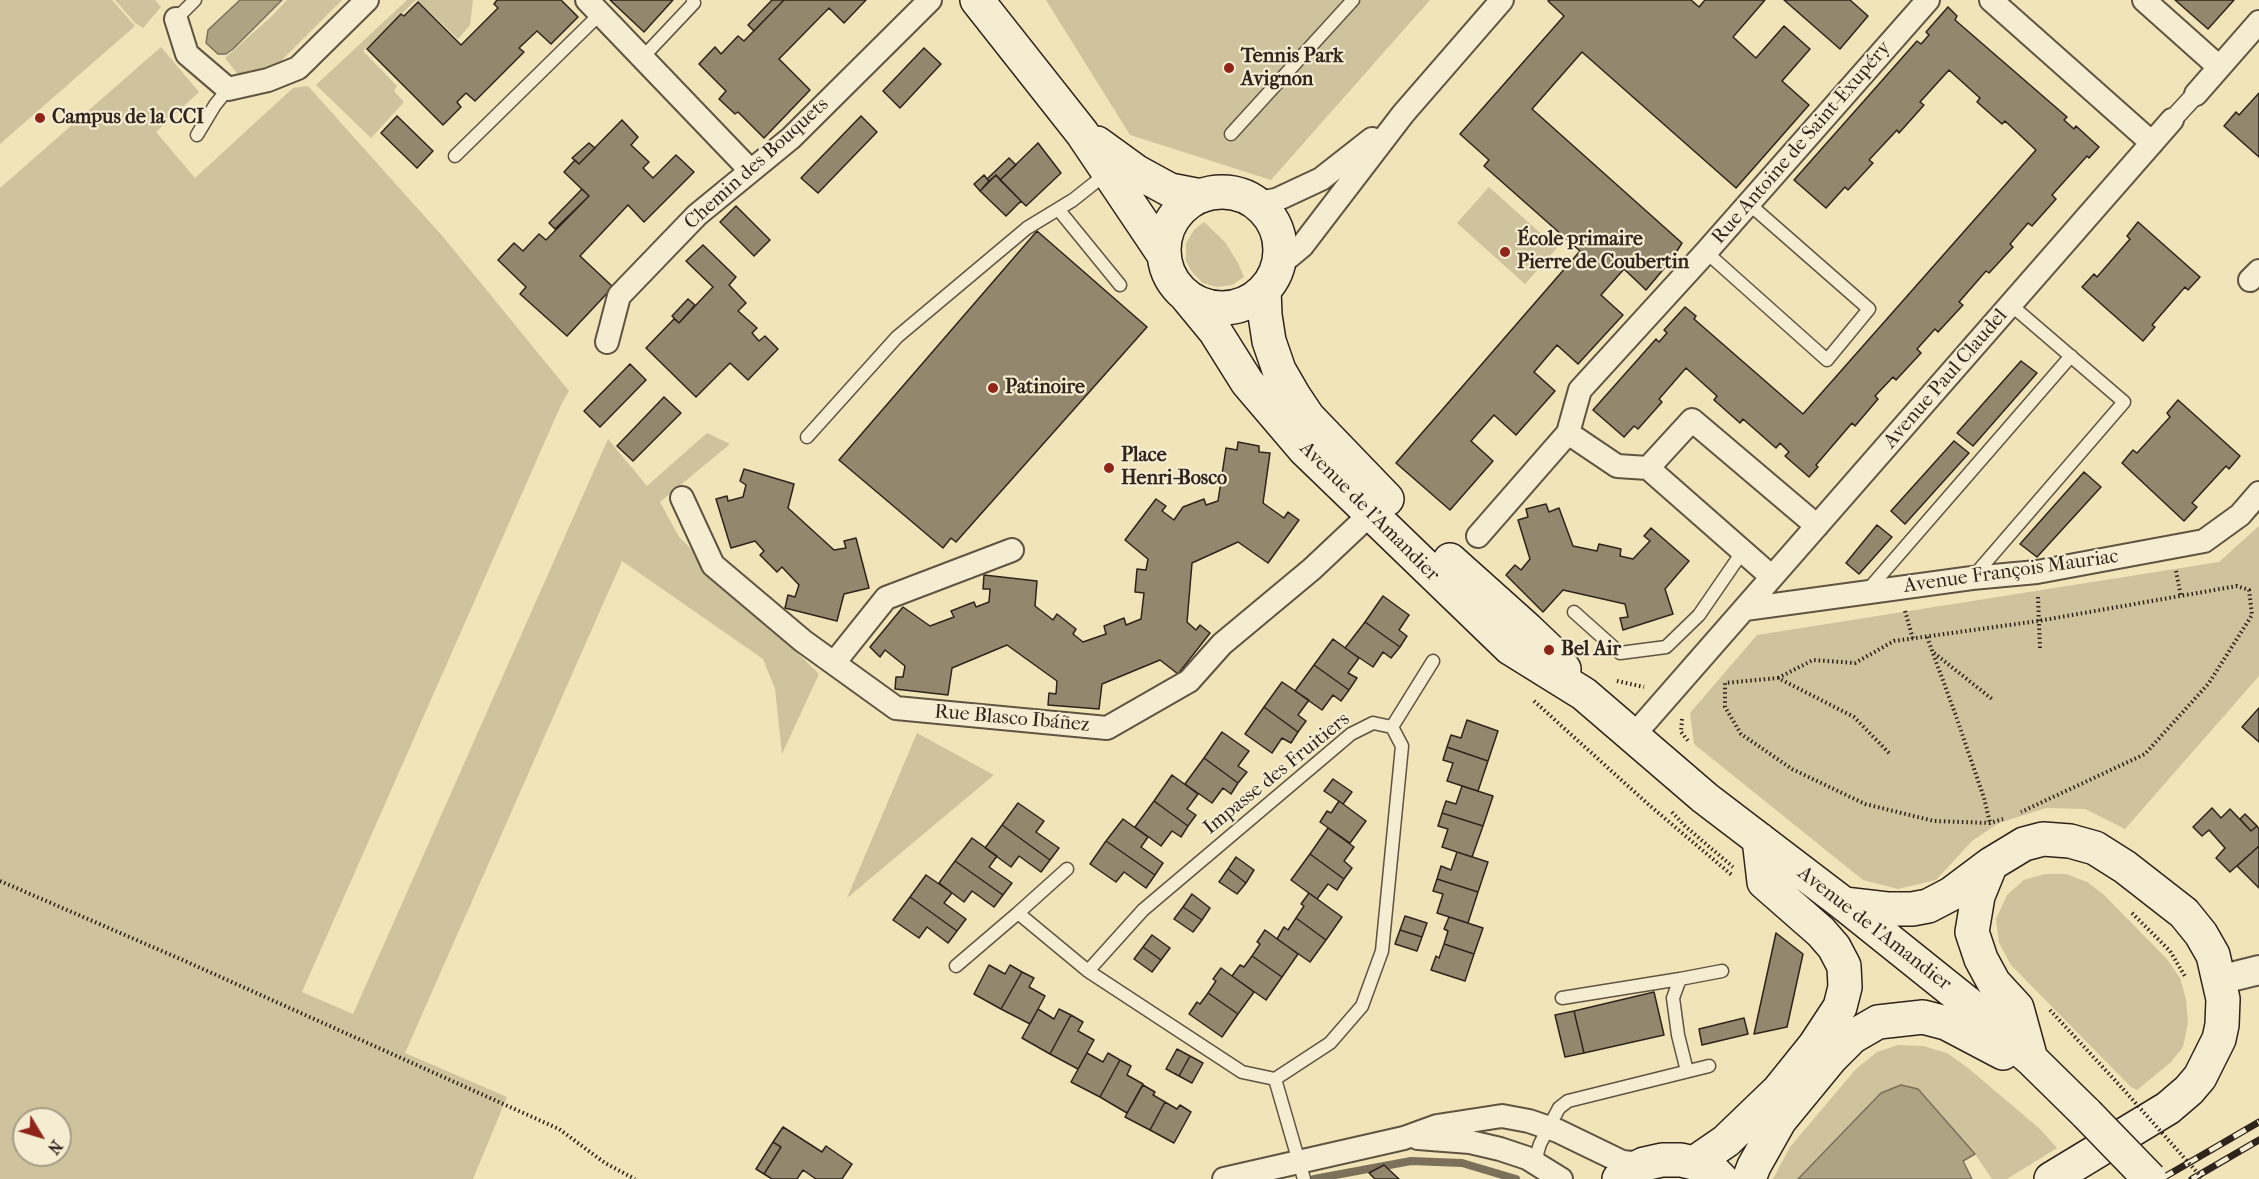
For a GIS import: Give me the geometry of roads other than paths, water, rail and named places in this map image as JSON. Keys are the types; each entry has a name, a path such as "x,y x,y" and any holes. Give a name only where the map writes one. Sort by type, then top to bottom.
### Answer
{"main road":[{"path":"977,0 1082,133 1164,255"},
{"path":"1082,133 1137,172 1170,190 1200,196"},
{"path":"1220,192 1239,194 1256,203 1268,216 1277,231 1280,249 1271,278 1251,300 1235,307 1219,308 1202,305 1187,297 1176,285 1168,271 1164,255 1166,237 1173,220 1185,206 1200,196 1220,192"},
{"name":"Avenue de l'Amandier","path":"1271,278 1265,315 1269,341 1279,370 1294,396 1378,507 1510,648 1597,684 1633,736 1705,798 1844,903 1965,1001 2031,1059 2150,1179"},
{"name":"Avenue de l'Amandier","path":"1187,297 1215,331 1247,382 1305,450 1378,507"},
{"path":"1631,1171 1662,1160 1681,1160 1708,1171 1726,1141 1778,1091 1815,1045 1840,1007 1845,987 1844,966 1834,947 1821,932 1764,882 1759,839"},
{"path":"1844,903 1887,909 1912,909 1928,906 1951,894 1991,864 2024,844 2043,839 2070,841 2095,848 2125,867 2184,913 2201,934 2213,955 2203,980 2223,999 2219,1040 2200,1077 2168,1108 2051,1179"},
{"path":"1749,1179 1780,1120 1852,1037 1878,1022 1923,1017 1946,1023 2003,1053 2031,1059 2017,1008 1994,983 1981,959 1972,932 1978,896 1991,864"}],"street":[{"path":"176,19 187,54 228,89 268,80 298,68 367,0"},
{"name":"Chemin des Bouquets","path":"607,342 619,296 697,215 791,138 930,0"},
{"path":"1271,278 1302,246 1403,114 1502,0"},
{"name":"Rue Antoine de Saint-Exupéry","path":"1478,536 1568,433 1580,390 1706,252 1928,0"},
{"path":"1990,0 2152,143"},
{"path":"2144,0 2219,67"},
{"path":"594,7 750,170"},
{"name":"Avenue Paul Claudel","path":"1633,736 2259,22"},
{"path":"1256,203 1276,201 1321,180 1403,114"},
{"path":"1648,468 1692,420 1817,526"},
{"path":"1568,433 1617,466 1648,468 1772,577"},
{"name":"Avenue François Mauriac","path":"1745,609 1972,578 2037,572 2204,541 2240,515 2259,493"},
{"name":"Rue Blasco Ibáñez","path":"682,498 713,565 803,641 896,708 1107,728 1189,681 1222,644 1312,569 1378,507"},
{"path":"834,663 886,598 1012,550"},
{"path":"2203,980 2259,970"},
{"path":"1224,1179 1301,1171 1437,1126 1502,1116 1547,1127 1622,1162 1631,1171"},
{"path":"1404,1138 1470,1142 1527,1158 1562,1179"}],"lane":[{"path":"176,19 195,0"},
{"path":"644,57 693,3 693,0"},
{"path":"1231,134 1353,0"},
{"path":"455,156 594,7"},
{"path":"196,135 228,89"},
{"path":"807,437 897,337 1027,228 1073,200 1107,172"},
{"path":"1706,252 1827,360 1869,309 1748,202"},
{"path":"1058,209 1120,285"},
{"path":"1972,578 2124,402 2011,305"},
{"path":"1865,594 2071,356"},
{"path":"1574,612 1620,653 1666,647 1699,615 1743,551"},
{"path":"1018,913 1088,971 1242,1072 1275,1079 1330,1043 1362,1006 1382,951 1402,746 1392,727 1433,661"},
{"name":"Impasse des Fruitiers","path":"1088,971 1143,910 1351,734 1373,723 1392,727"},
{"path":"956,966 1067,869"},
{"path":"1562,998 1722,971"},
{"path":"1680,979 1674,998 1678,1035 1687,1071"},
{"path":"1540,1165 1537,1154 1547,1127 1559,1108 1568,1101 1708,1066"},
{"path":"1275,1079 1301,1171"}],"waterway":[{"path":"1314,1179 1411,1161 1462,1163 1516,1179"}],"railway":[{"path":"2161,1179 2259,1122"},
{"path":"2192,1179 2259,1140"}],"place":[{"name":"Tennis Park Avignon","path":"1229,68"},
{"name":"Campus de la CCI","path":"40,118"},
{"name":"École primaire Pierre de Coubertin","path":"1505,252"},
{"name":"Patinoire","path":"993,388"},
{"name":"Place Henri-Bosco","path":"1109,468"},
{"name":"Bel Air","path":"1549,650"}]}
